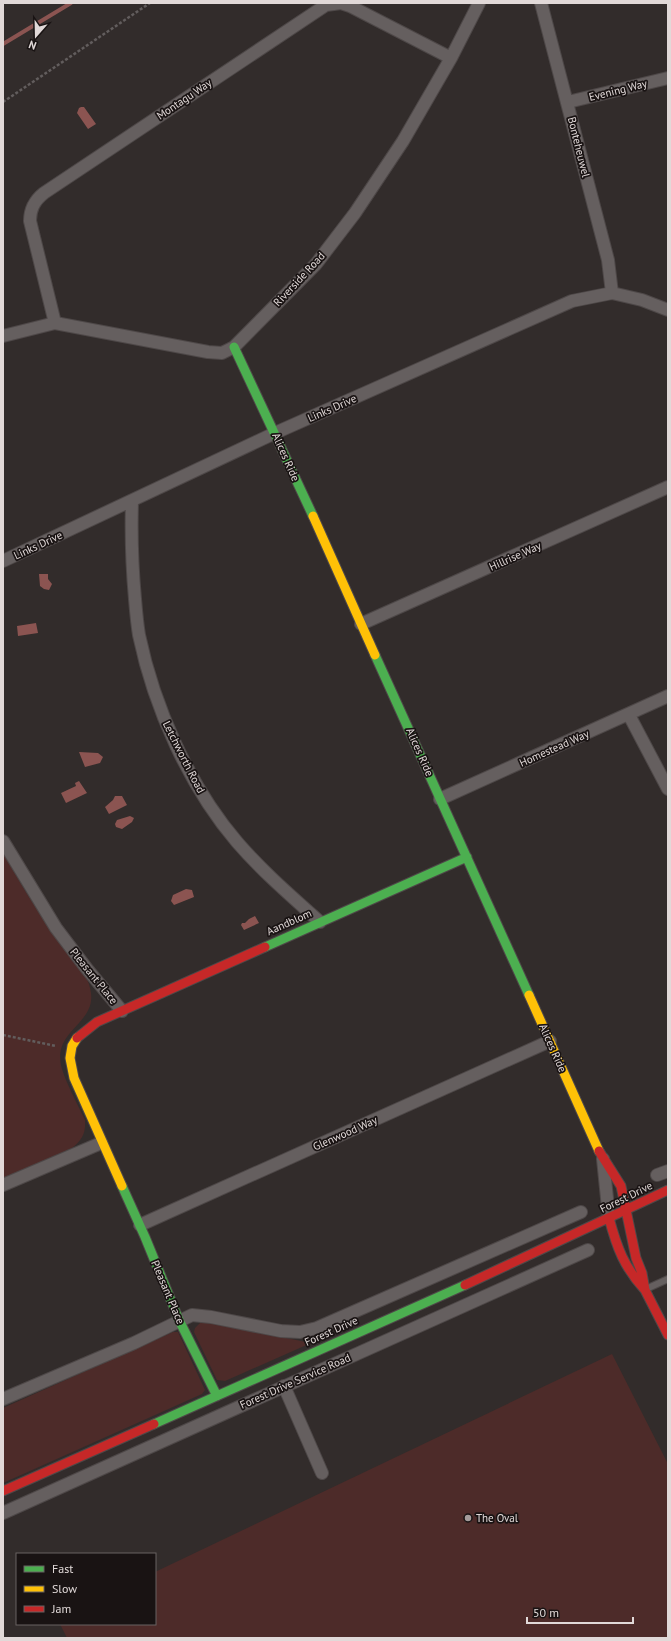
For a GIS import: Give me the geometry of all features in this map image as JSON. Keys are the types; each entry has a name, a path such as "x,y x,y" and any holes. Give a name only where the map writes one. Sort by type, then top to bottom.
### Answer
{"street":[{"name":"Montagu Way","path":"55,323 30,221 30,214 32,206 37,199 57,184 326,5 341,3 350,6 451,58"},
{"name":"Riverside Road","path":"3,336 55,323 208,352 222,353 234,347 316,264 355,213 403,141 451,58 479,3"},
{"name":"Bonteheuwel","path":"541,3 608,260 612,293"},
{"name":"Evening Way","path":"568,102 668,78"},
{"name":"Links Drive","path":"3,561 132,502 275,433 572,301 612,293 642,300 668,310"},
{"name":"Alices Ride","path":"234,347 362,624 603,1159 612,1169 621,1186 636,1258 642,1273 645,1290"},
{"name":"Hillrise Way","path":"362,624 668,487"},
{"name":"Letchworth Road","path":"132,502 131,544 139,634 151,680 167,727 208,803 236,841 270,877 320,922"},
{"name":"Homestead Way","path":"440,799 668,696"},
{"path":"629,714 668,789"},
{"name":"Pleasant Place","path":"3,842 56,928 87,969 122,1011 97,1022 76,1039 71,1049 70,1059 72,1074 101,1143 140,1225 180,1321 216,1396"},
{"name":"Aandblom","path":"122,1011 467,857"},
{"name":"Glenwood Way","path":"140,1225 550,1041"},
{"path":"3,1185 101,1143"},
{"name":"Alices Ride","path":"603,1159 609,1218"},
{"name":"Forest Drive","path":"3,1491 439,1297 668,1190"},
{"path":"3,1399 134,1343 192,1315 211,1317 281,1331 300,1332 317,1328 582,1212"},
{"path":"609,1218 617,1250 623,1263 631,1276 645,1290 668,1335"},
{"name":"Forest Drive Service Road","path":"3,1513 588,1250"},
{"path":"284,1386 322,1473"}],"lane":[{"path":"645,1290 668,1279"}],"path":[{"path":"3,102 150,3"},
{"path":"3,1035 61,1047"}],"shaded area":[{"path":"81,107 84,107 96,124 88,129 77,113"},
{"path":"39,574 48,574 48,579 52,584 49,590 40,586"},
{"path":"36,623 38,633 18,636 17,626"},
{"path":"79,752 98,753 103,757 100,763 85,767"},
{"path":"79,781 87,793 66,803 61,793 76,786 75,783"},
{"path":"115,796 122,796 127,805 109,814 105,807 113,800"},
{"path":"130,816 134,818 132,822 122,829 116,827 115,824 117,820"},
{"path":"3,852 43,918 80,967 89,984 91,1004 87,1012 68,1035 63,1043 60,1053 61,1065 65,1077 85,1120 83,1136 72,1148 3,1179"},
{"path":"186,889 192,890 194,897 174,905 171,901 173,895"},
{"path":"255,916 259,923 244,930 241,925 242,923 245,923"},
{"path":"201,1322 311,1343 225,1381 217,1380 194,1332 195,1328"},
{"path":"173,1332 178,1332 205,1390 202,1394 3,1483 3,1408"},
{"name":"The Oval","path":"612,1354 668,1464 668,1638 67,1638 60,1625 156,1625 156,1572"}],"waterway":[{"path":"3,44 71,3"}],"traffic: fast":[{"path":"234,347 313,516"},
{"path":"375,655 529,995"},
{"path":"265,947 467,857"},
{"path":"122,1186 145,1237 179,1320 217,1396"},
{"path":"154,1424 465,1285"}],"traffic: slow":[{"path":"313,516 375,655"},
{"path":"529,995 599,1151"},
{"path":"77,1038 72,1046 70,1058 74,1078 122,1186"}],"traffic: jam":[{"path":"77,1038 97,1022 265,947"},
{"path":"599,1151 621,1186 636,1258 642,1273 645,1290 668,1335"},
{"path":"465,1285 668,1190"},
{"path":"609,1218 622,1257 626,1265 645,1290"},
{"path":"3,1491 154,1424"}],"place":[{"name":"The Oval","path":"468,1518"}]}
